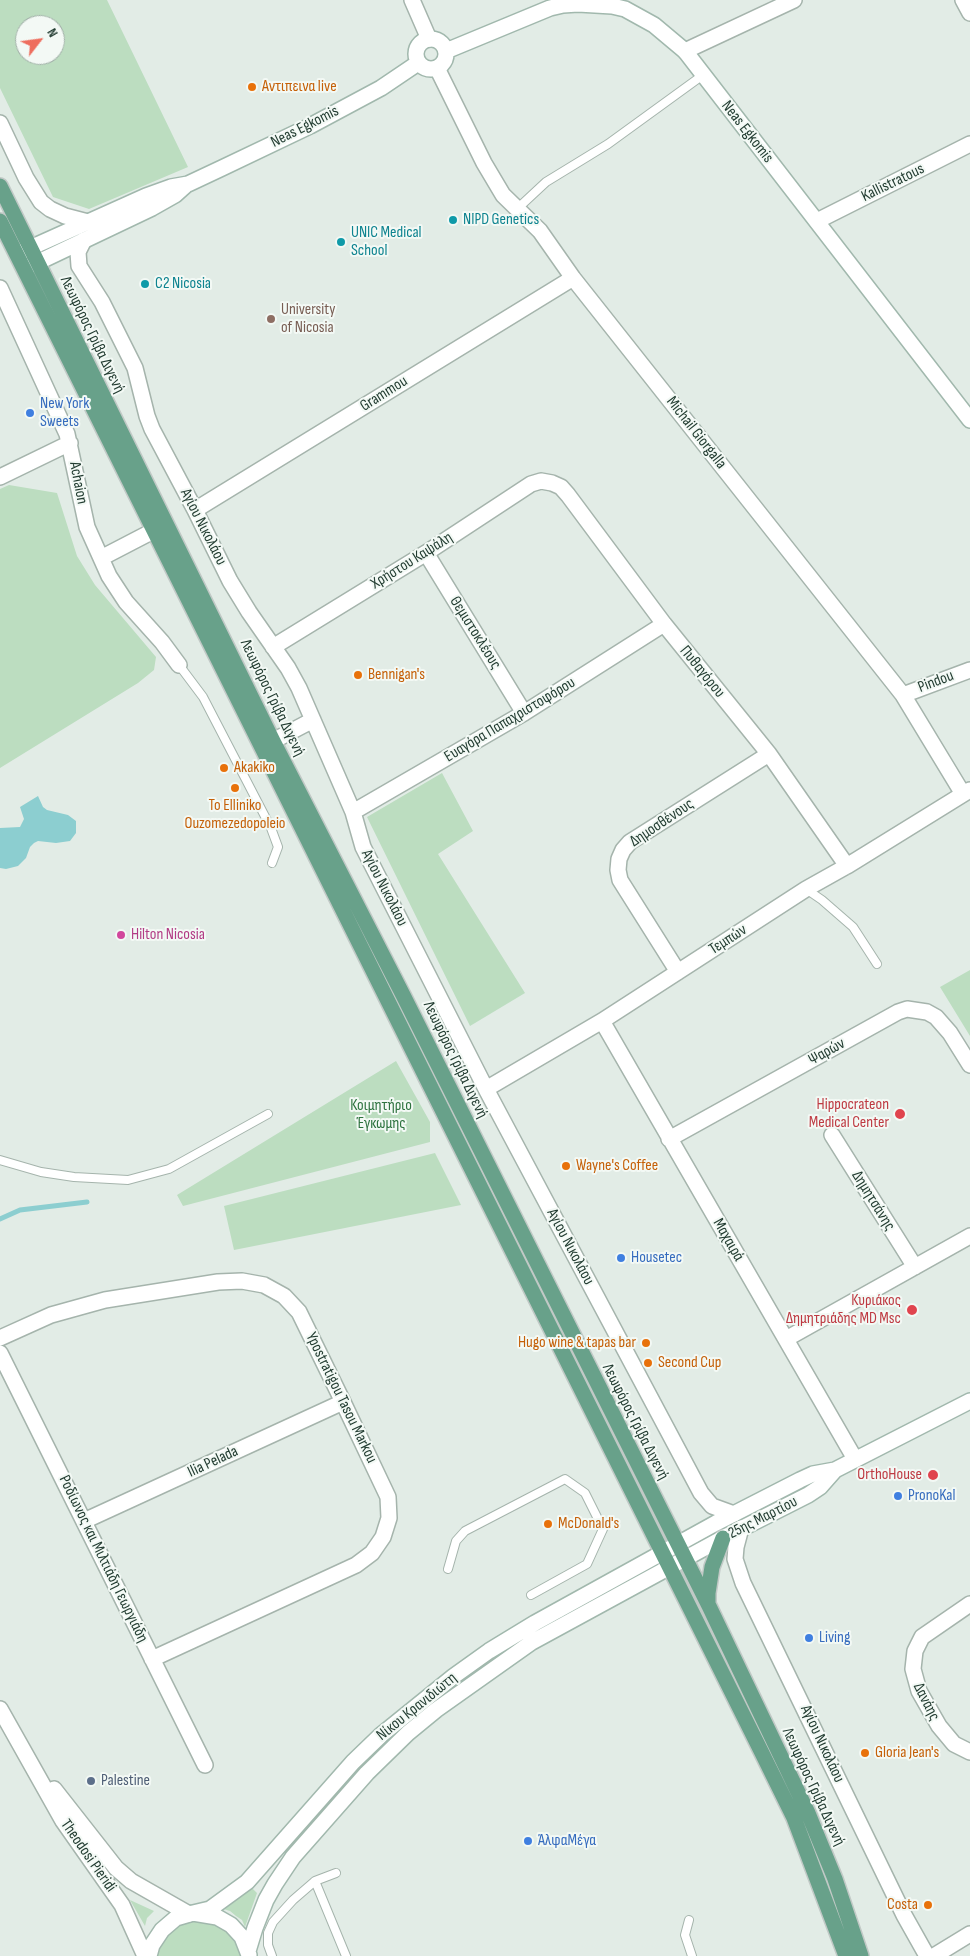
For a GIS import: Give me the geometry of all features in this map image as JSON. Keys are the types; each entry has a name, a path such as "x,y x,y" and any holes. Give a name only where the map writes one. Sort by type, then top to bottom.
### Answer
{"main road":[{"name":"Λεωφόρος Γρίβα Διγενή","path":"0,186 23,251 403,995 709,1606 808,1813 835,1879 861,1956"},
{"name":"Λεωφόρος Γρίβα Διγενή","path":"0,221 23,251"},
{"name":"Λεωφόρος Γρίβα Διγενή","path":"31,266 154,531 794,1818 846,1956"},
{"path":"709,1606 708,1593 712,1567 723,1538"}],"street":[{"path":"412,0 429,39"},
{"path":"685,51 794,0"},
{"path":"963,0 970,13"},
{"name":"Neas Egkomis","path":"446,51 550,8 578,4 612,6 625,10 654,25 685,51 968,415"},
{"path":"429,39 440,42 446,51 445,60 437,68 425,68 418,63 417,48 423,41 429,39"},
{"name":"Neas Egkomis","path":"31,266 152,208 175,195 188,184 319,121 381,88 418,63"},
{"name":"Michail Giorgalla","path":"437,68 484,163 503,195 540,232 573,278 903,695 966,792"},
{"path":"0,123 26,178 41,202 50,209 65,216 88,222"},
{"name":"Kallistratous","path":"817,221 970,144"},
{"name":"Neas Egkomis","path":"23,251 171,186 188,184"},
{"name":"Αγίου Νικολάου","path":"84,240 78,252 79,266 94,286 135,368 152,429 196,510 230,581 288,668 299,688 353,812 363,847 486,1089 701,1493 712,1506 734,1514"},
{"name":"Grammou","path":"196,510 573,278"},
{"name":"Achaion","path":"0,288 60,417 70,444 87,527 100,558 116,589 162,642 179,665"},
{"path":"0,477 70,444"},
{"name":"Χρήστου Καψάλη","path":"273,647 426,553 531,484 541,481 552,483"},
{"name":"Πυθαγόρου","path":"552,483 561,487 568,495 664,624 769,754 848,866"},
{"path":"100,558 154,531"},
{"name":"Θεμιστοκλέους","path":"426,553 524,713"},
{"name":"Ευαγόρα Παπαχριστοφόρου","path":"353,812 524,713 664,624"},
{"name":"Pindou","path":"903,695 970,670"},
{"path":"274,741 313,720"},
{"name":"Δημοσθένους","path":"678,972 620,880 618,870 619,859 623,850 630,842 769,754"},
{"name":"Τεμπών","path":"486,1089 602,1020 806,889 848,866 966,792"},
{"name":"Ψαρών","path":"669,1139 907,1009 927,1012 936,1017 950,1033 970,1065"},
{"name":"Μαχαιρά","path":"602,1020 855,1460"},
{"name":"Δημητσάνης","path":"832,1135 915,1267"},
{"path":"786,1339 970,1236"},
{"name":"Ypostratigou Tasou Markou","path":"0,1338 51,1316 105,1300 218,1282 242,1281 257,1283 284,1296 299,1312 343,1402 388,1498 389,1518 383,1537 372,1553 356,1565 152,1659"},
{"name":"Ροδίωνος και Μιλτιάδη Γεωργιάδη","path":"0,1353 205,1764"},
{"name":"25ης Μαρτίου","path":"677,1544 800,1480 813,1474 836,1470 970,1401"},
{"name":"Ilia Pelada","path":"84,1521 343,1402"},
{"name":"25ης Μαρτίου","path":"685,1559 741,1528 808,1495 820,1487 836,1470"},
{"name":"Αγίου Νικολάου","path":"741,1528 735,1559 743,1583 904,1916 927,1956"},
{"name":"Νίκου Κρανιδιώτη","path":"147,1956 162,1930 176,1918 210,1909 247,1882 352,1762 381,1735 454,1676 489,1651 528,1627 677,1544"},
{"name":"Νίκου Κρανιδιώτη","path":"248,1954 263,1907 275,1884 293,1857 367,1773 408,1733 465,1688 524,1647 685,1559"},
{"name":"Δανάης","path":"970,1604 922,1637 915,1651 913,1669 919,1691 939,1726 954,1744 970,1752"},
{"name":"Theodosi Pieridi","path":"0,1709 63,1821 122,1905 147,1956"},
{"name":"Theodosi Pieridi","path":"28,1757 116,1868 131,1881 191,1914 209,1914 224,1920 242,1936 248,1954"},
{"path":"934,1956 970,1934"}],"lane":[{"path":"517,209 546,182 608,144 703,75"},
{"path":"179,665 203,697 271,828 278,847 272,863"},
{"path":"806,889 829,905 853,926 877,964"},
{"path":"0,1160 41,1172 74,1177 128,1180 169,1169 268,1114"},
{"path":"448,1569 456,1541 465,1531 565,1478 585,1493 603,1529 587,1564 531,1595"},
{"path":"272,1956 268,1945 268,1933 273,1922 292,1900 315,1881 336,1872"},
{"path":"315,1881 346,1956"},
{"path":"690,1920 685,1935 692,1956"}],"green space":[{"path":"0,0 107,0 188,167 89,209 53,197 0,88"},
{"path":"9,485 57,493 77,556 95,585 156,657 154,670 138,683 0,768 0,489"},
{"path":"442,773 473,831 438,854 525,993 470,1026 367,817"},
{"path":"970,970 970,1036 940,987"},
{"name":"Κοιμητήριο Έγκωμης","path":"396,1061 430,1122 430,1142 183,1206 177,1195"},
{"path":"435,1153 461,1205 234,1250 224,1206"},
{"path":"251,1887 257,1893 245,1927 242,1920 230,1911 220,1908"},
{"path":"130,1900 154,1911 147,1918 145,1926"},
{"path":"205,1920 221,1926 234,1938 241,1956 156,1956 161,1941 173,1928 188,1921"}],"water":[{"path":"38,796 43,807 47,810 68,815 76,821 76,833 70,841 56,843 38,841 30,847 26,858 18,866 6,869 0,868 0,828 20,827 24,819 20,807"}],"waterway":[{"path":"0,1219 20,1210 87,1202"}],"place":[{"name":"Αντιπεινα live","path":"252,87"},
{"name":"NIPD Genetics","path":"453,220"},
{"name":"UNIC Medical School","path":"341,242"},
{"name":"C2 Nicosia","path":"145,284"},
{"name":"University of Nicosia","path":"271,319"},
{"name":"New York Sweets","path":"30,413"},
{"name":"Bennigan's","path":"358,675"},
{"name":"Akakiko","path":"224,768"},
{"name":"To Elliniko Ouzomezedopoleio","path":"235,788"},
{"name":"Hilton Nicosia","path":"121,935"},
{"name":"Hippocrateon Medical Center","path":"900,1114"},
{"name":"Wayne's Coffee","path":"566,1166"},
{"name":"Housetec","path":"621,1258"},
{"name":"Κυριάκος Δημητριάδης MD Msc","path":"912,1310"},
{"name":"Hugo wine & tapas bar","path":"646,1343"},
{"name":"Second Cup","path":"648,1363"},
{"name":"OrthoHouse","path":"933,1475"},
{"name":"PronoKal","path":"898,1496"},
{"name":"McDonald's","path":"548,1524"},
{"name":"Living","path":"809,1638"},
{"name":"Gloria Jean's","path":"865,1753"},
{"name":"Palestine","path":"91,1781"},
{"name":"ΆλφαΜέγα","path":"528,1841"},
{"name":"Costa","path":"928,1905"}]}
